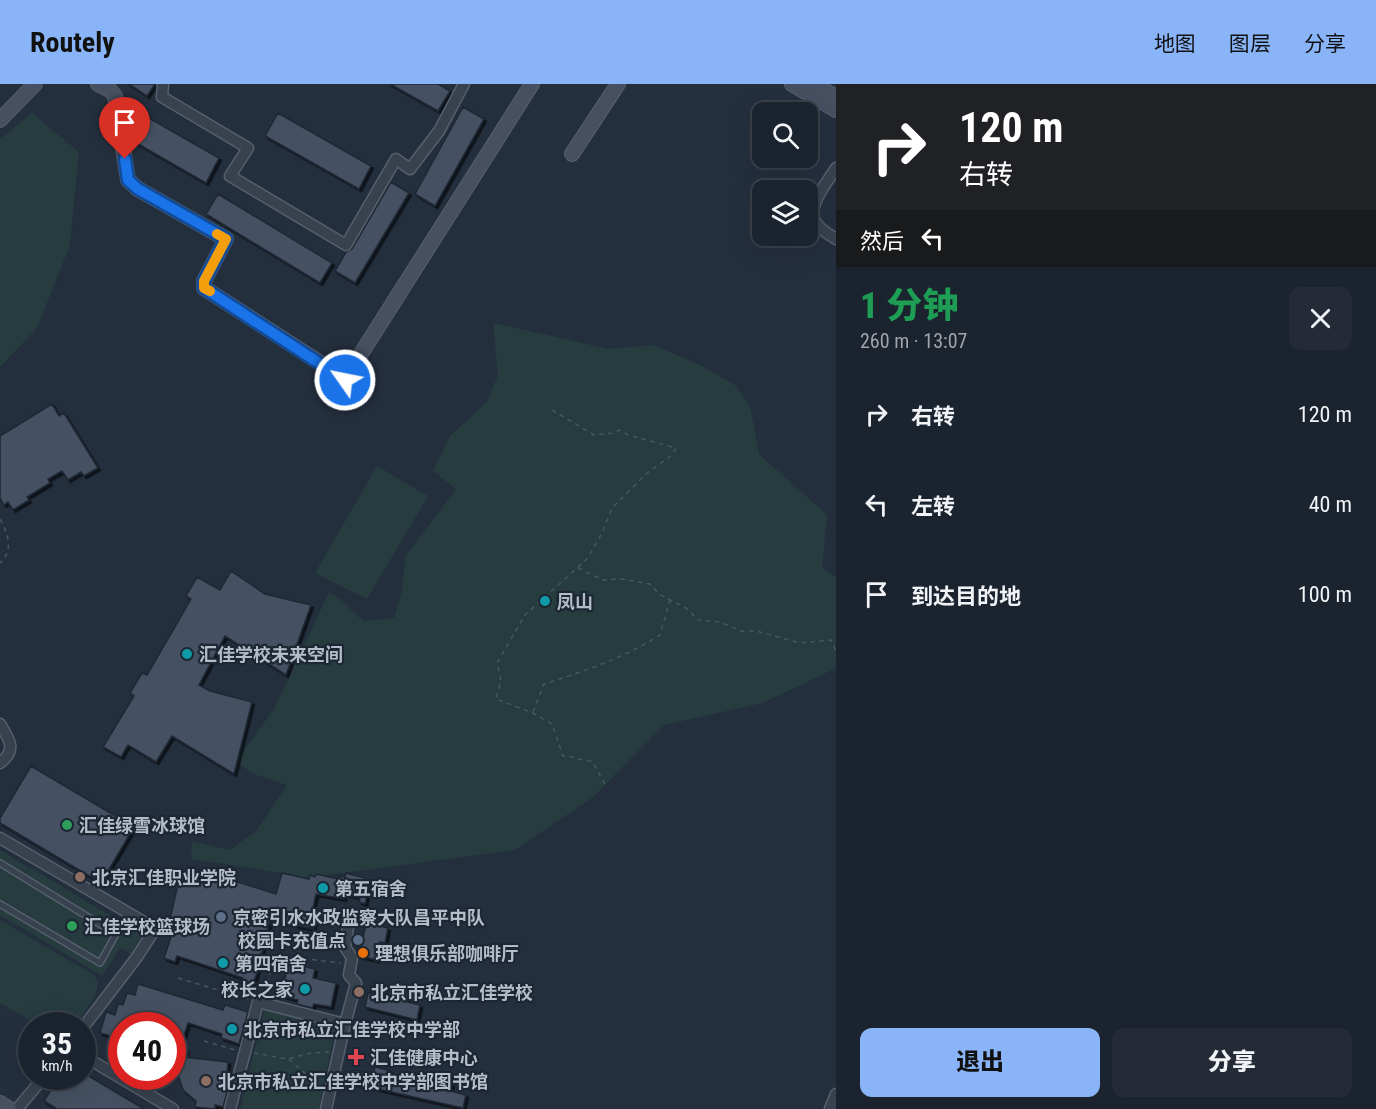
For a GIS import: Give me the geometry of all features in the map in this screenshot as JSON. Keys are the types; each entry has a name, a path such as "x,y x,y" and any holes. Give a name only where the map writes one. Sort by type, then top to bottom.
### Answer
{"street":[{"path":"0,120 35,84"},
{"path":"98,84 110,90 115,96 128,180 138,189 226,239 204,281 204,288 345,380 532,84"},
{"path":"163,84 162,97 248,148 230,176 346,245 396,159 410,169 439,131 464,84"},
{"path":"572,154 618,84"},
{"path":"792,84 836,110"},
{"path":"813,84 836,97"},
{"path":"836,168 815,203 812,215 816,224 836,239"},
{"path":"0,724 11,748 9,756 0,763"},
{"path":"0,838 158,926 95,1012"},
{"path":"327,1109 356,983 349,975 352,958 345,947 350,914"},
{"path":"230,1109 258,1002 345,1024"},
{"path":"96,1063 173,1109"},
{"path":"17,1109 33,1090"},
{"path":"830,1109 836,1094"},
{"path":"0,1104 9,1109"}],"lane":[{"path":"0,863 116,934 100,963 0,904"}],"path":[{"path":"552,410 594,435 620,430 628,435 676,448 672,455 646,474 612,508 602,533 587,559 525,615 497,663 501,681 496,699 533,713 552,724 563,756 572,756 580,761 592,761 607,788"},
{"path":"0,519 7,531 9,547 8,553 0,563"},
{"path":"577,568 603,580 622,579 650,584 659,594 686,608 698,620 720,622 741,631 756,632 800,643 831,640 836,651"},
{"path":"533,713 544,684 635,651 660,635 670,599"},
{"path":"178,978 258,1002 264,994 272,965 282,956 351,964"},
{"path":"204,1041 245,1052 288,1059 310,1053 339,1053"},
{"path":"288,1059 330,1096"}],"green space":[{"path":"32,113 79,152 70,245 37,328 0,367 0,139"},
{"path":"493,323 609,349 653,345 700,365 735,385 750,406 759,454 827,515 822,568 836,578 836,668 763,703 664,725 592,798 515,850 298,879 282,873 191,859 192,841 230,850 257,830 287,785 253,774 236,761 274,709 329,592 338,597 363,621 394,618 401,595 406,555 456,489 433,471 450,436 487,402 498,375"},
{"path":"377,466 428,496 367,599 315,573"},
{"name":"汇佳学校篮球场","path":"0,850 28,867 13,892 29,867 144,936 132,955 120,948 102,976 0,915"},
{"path":"0,920 94,975 98,983 95,996 84,1012 18,1013 0,1003"},
{"path":"265,1008 336,1025 319,1109 240,1109"}],"building":[{"path":"129,84 155,84 147,96"},
{"path":"390,84 438,84 450,91 438,111"},
{"path":"463,107 484,119 435,206 415,194"},
{"path":"278,113 371,166 359,189 265,136"},
{"path":"142,114 219,158 206,183 131,140 130,136"},
{"path":"391,182 409,193 355,283 335,271 346,252 352,249"},
{"path":"218,194 332,263 320,283 206,214"},
{"path":"52,404 59,416 64,413 98,468 84,476 81,472 68,480 62,471 48,479 50,483 27,497 29,500 13,510 8,502 4,505 0,498 0,436"},
{"name":"汇佳学校未来空间","path":"231,571 265,594 311,605 286,675 225,636 199,685 210,691 252,702 234,774 172,736 156,762 128,745 121,757 103,747 134,696 130,693 142,673 147,675 191,599 186,596 197,577 220,590"},
{"name":"汇佳绿雪冰球馆","path":"31,766 134,827 101,883 0,823 0,818"},
{"path":"190,867 276,894 282,873 309,879 310,875 315,877 316,874 339,879 340,876 345,877 346,873 365,878 364,882 370,883 365,904 359,902 360,898 345,894 344,899 316,894 313,908 318,909 313,929 270,920 262,953 245,962 259,967 252,987 241,983 243,978 177,956 175,962 164,958 172,934 167,933 179,879"},
{"path":"366,923 388,928 385,943 380,942 377,960 359,956 358,953 359,948 361,949"},
{"name":"校长之家","path":"288,963 315,969 313,978 336,983 331,1007 314,1004 312,1008 297,1004 298,1000 275,994 277,982 284,984"},
{"path":"138,984 223,1010 225,1005 248,1012 239,1044 221,1038 222,1034 188,1023 186,1029 186,1012 116,1012 118,1004 123,1005 127,993 135,995"},
{"path":"390,989 409,994 407,1002 420,1005 417,1020 365,1007 368,993 387,998"},
{"path":"106,1012 108,1013 108,1035 100,1033"},
{"path":"186,1057 228,1062 227,1076 231,1077 223,1107 215,1105 215,1109 195,1107 196,1101 183,1090 186,1090"},
{"path":"375,1067 391,1071 390,1077 431,1087 433,1080 452,1084 450,1091 466,1095 463,1108 351,1083 354,1070 373,1074"},
{"path":"96,1080 108,1088 108,1090 112,1090 144,1109 57,1109 44,1101 51,1090 96,1090"}],"slow traffic":[{"path":"210,291 204,288 204,281 226,239 217,234"}],"place":[{"name":"凤山","path":"545,601"},
{"name":"汇佳学校未来空间","path":"187,654"},
{"name":"汇佳绿雪冰球馆","path":"67,825"},
{"name":"北京汇佳职业学院","path":"80,877"},
{"name":"第五宿舍","path":"323,888"},
{"name":"京密引水水政监察大队昌平中队","path":"221,917"},
{"name":"汇佳学校篮球场","path":"72,926"},
{"name":"校园卡充值点","path":"358,940"},
{"name":"理想俱乐部咖啡厅","path":"363,953"},
{"name":"第四宿舍","path":"223,963"},
{"name":"校长之家","path":"305,989"},
{"name":"北京市私立汇佳学校","path":"359,992"},
{"name":"北京市私立汇佳学校中学部","path":"232,1029"},
{"name":"汇佳健康中心","path":"356,1057"},
{"name":"北京市私立汇佳学校中学部图书馆","path":"206,1081"}],"route":[{"path":"125,159 128,180 138,189 226,239 204,281 204,288 345,380"}]}
